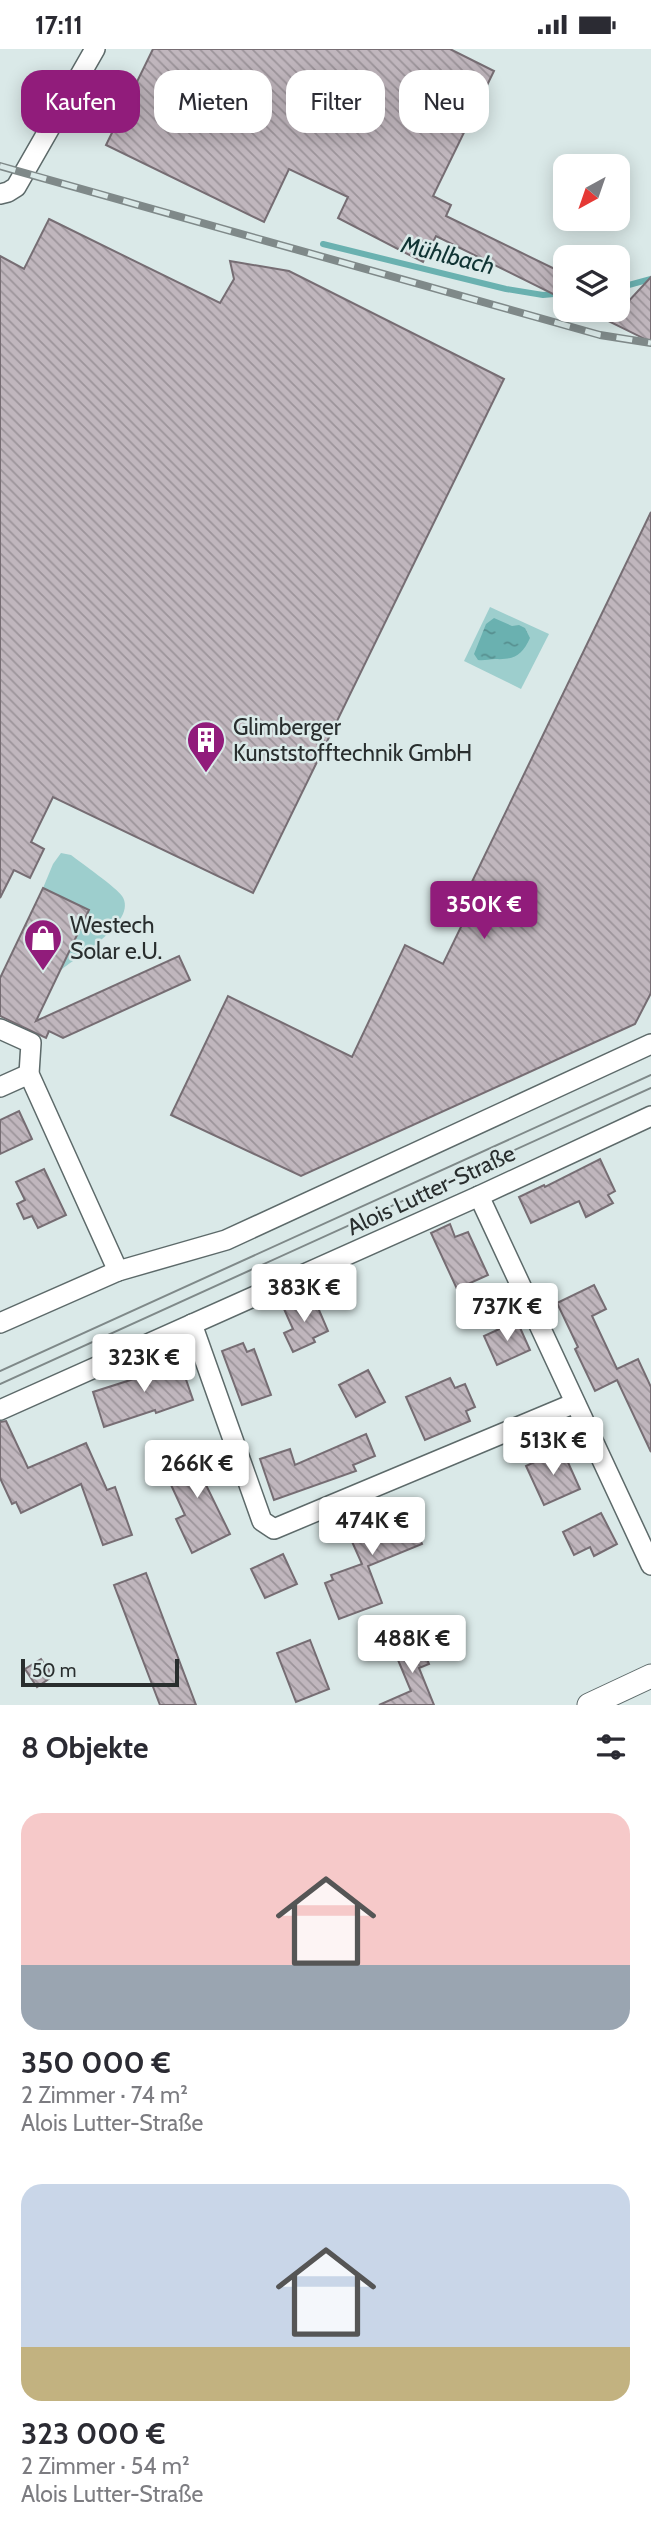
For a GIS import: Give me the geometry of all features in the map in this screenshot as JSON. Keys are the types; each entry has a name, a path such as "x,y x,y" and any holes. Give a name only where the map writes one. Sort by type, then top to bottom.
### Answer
{"street":[{"path":"0,194 16,187 95,49"},
{"path":"0,1029 31,1043 29,1074 118,1271"},
{"name":"Alois Lutter-Straße","path":"0,1324 118,1271 226,1240 651,1044"},
{"path":"0,1087 29,1074"},
{"name":"Alois Lutter-Straße","path":"0,1411 651,1116"},
{"path":"479,1196 651,1565"},
{"path":"192,1324 262,1521 274,1529 575,1403"},
{"path":"589,1705 651,1676"}],"shaded area":[{"path":"490,607 549,634 521,689 464,661"},
{"path":"61,853 71,855 113,887 122,896 125,906 122,916 104,937 61,970 89,910 43,888"}],"water":[{"path":"494,618 525,628 530,638 524,649 512,658 478,660 474,654 486,624"}],"building":[{"path":"153,49 450,49 494,71 489,81 489,70 399,70 399,133 464,133 433,196 451,205 446,216 553,268 553,294 436,236 423,262 338,218 348,197 289,169 264,222 106,145 112,133 140,133 140,76"},
{"path":"49,219 220,303 234,279 230,261 289,271 504,379 253,893 53,797 31,842 44,849 30,878 14,870 0,898 0,256 24,269"},
{"path":"651,277 651,342 610,322 630,322 630,300"},
{"path":"651,512 651,993 635,1024 301,1176 171,1115 228,996 352,1057 405,945 443,964 476,896 467,892"},
{"path":"43,888 89,910 36,1021 179,956 190,980 63,1038 49,1031 46,1038 0,1016 0,978"},
{"path":"19,1111 32,1139 0,1154 0,1120"},
{"path":"600,1159 615,1191 608,1195 613,1203 586,1217 579,1201 531,1223 519,1197"},
{"path":"44,1169 66,1215 38,1228 32,1216 24,1219 17,1204 25,1200 16,1182"},
{"path":"450,1224 455,1237 468,1232 488,1275 457,1289 431,1233"},
{"path":"594,1285 606,1309 592,1316 617,1369 638,1359 651,1387 651,1452 617,1380 595,1391 557,1303"},
{"path":"313,1296 328,1331 313,1338 315,1342 293,1352 284,1333 293,1329 284,1309"},
{"path":"517,1321 530,1350 497,1365 484,1336"},
{"path":"243,1343 247,1352 254,1349 271,1395 242,1405 222,1351"},
{"path":"179,1359 193,1400 104,1427 93,1392 143,1376 142,1372"},
{"path":"368,1370 385,1402 356,1417 339,1385"},
{"path":"450,1378 455,1388 465,1384 475,1407 466,1411 470,1421 425,1440 406,1397"},
{"path":"6,1421 28,1468 86,1443 107,1490 115,1487 132,1535 103,1545 81,1484 21,1513 16,1502 12,1504 0,1478 0,1422"},
{"path":"366,1434 375,1456 353,1465 356,1471 274,1500 260,1459 290,1449 295,1465"},
{"path":"206,1448 220,1478 206,1485 230,1534 192,1553 176,1519 185,1515 165,1472 171,1469 169,1465"},
{"path":"562,1449 580,1489 544,1505 526,1466"},
{"path":"404,1500 422,1544 368,1566 382,1603 339,1619 325,1583 333,1580 331,1575 362,1564 345,1526"},
{"path":"601,1513 617,1544 594,1556 590,1547 574,1555 563,1532"},
{"path":"283,1554 297,1584 265,1598 251,1569"},
{"path":"146,1573 196,1705 160,1705 114,1585"},
{"path":"418,1637 429,1664 419,1668 434,1705 379,1705 411,1691 393,1648"},
{"path":"310,1640 329,1689 296,1702 277,1653"},
{"path":"41,1659 53,1676 37,1687 25,1669"}],"waterway":[{"name":"Mühlbach","path":"323,244 506,289 553,294"},
{"name":"Mühlbach","path":"630,285 651,279"}],"tram line":[{"path":"0,1371 651,1075"},
{"path":"0,1384 651,1088"}],"railway":[{"path":"0,166 600,335 651,343"}],"place":[{"name":"Glimberger Kunststofftechnik GmbH","path":"206,774"},
{"name":"Westech Solar e.U.","path":"43,972"}]}
